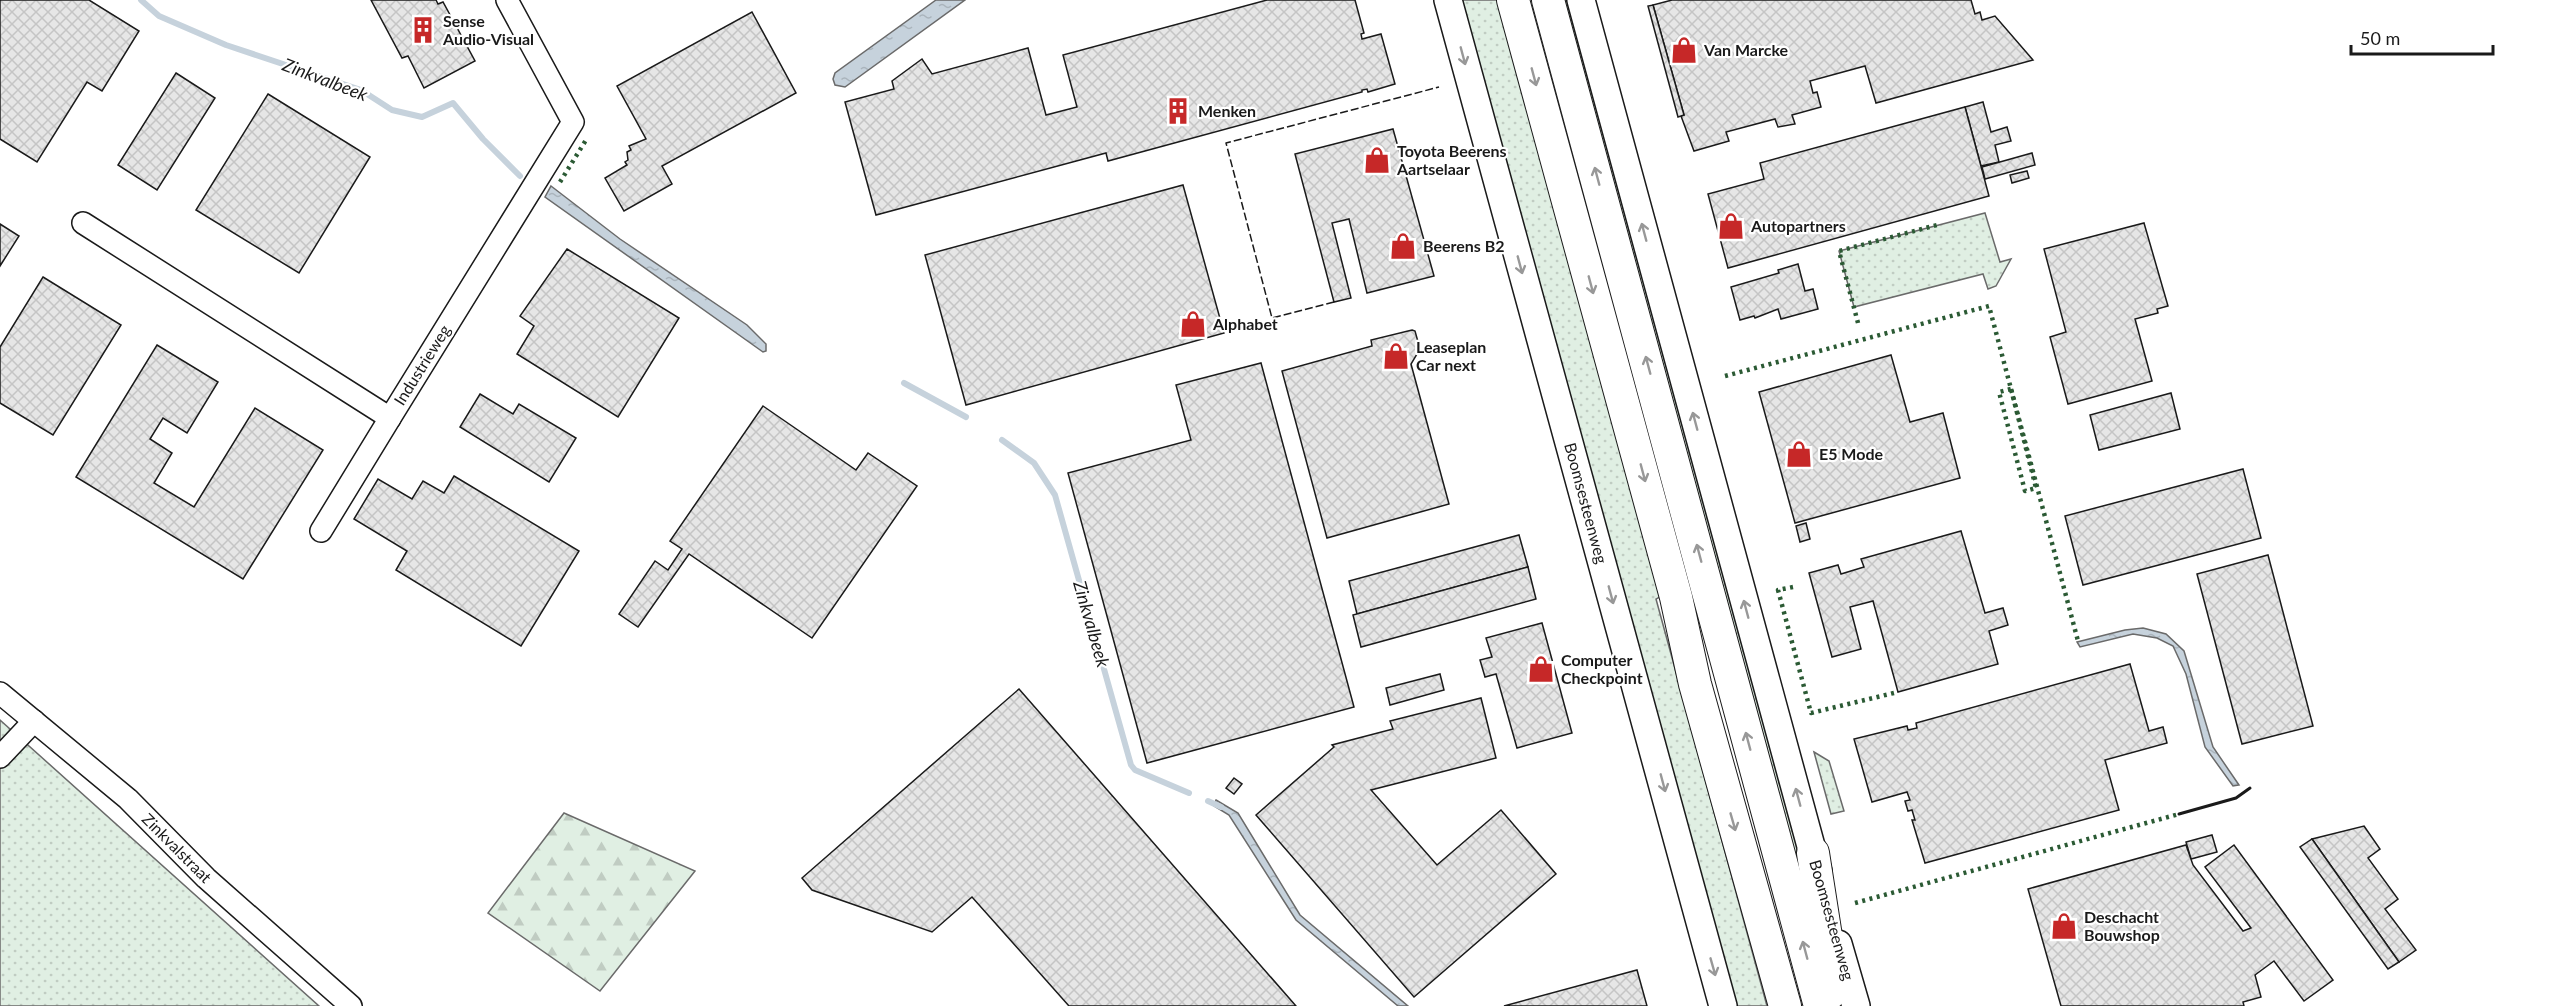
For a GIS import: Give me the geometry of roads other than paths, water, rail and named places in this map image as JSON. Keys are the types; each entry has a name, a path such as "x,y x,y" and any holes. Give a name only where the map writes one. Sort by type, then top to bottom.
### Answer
{"highway":[{"path":"1514,0 1676,597 1695,684 1785,1006"},
{"path":"1548,0 1820,1006"},
{"path":"1813,853 1832,975 1829,1006"}],"main road":[{"name":"Boomsesteenweg","path":"1448,0 1724,1006"},
{"name":"Boomsesteenweg","path":"1581,0 1856,1006"}],"street":[{"name":"Industrieweg","path":"83,223 390,418 573,122 507,0"},
{"path":"321,531 390,418"},
{"name":"Zinkvalstraat","path":"0,693 128,800 207,879 351,1006"},
{"path":"0,757 34,721"}],"water":[{"path":"936,0 965,0 845,87 835,85 833,79 835,73"},
{"path":"551,186 620,239 747,325 766,344 766,351 763,352 545,197"},
{"path":"2143,628 2166,634 2184,651 2213,747 2239,785 2233,786 2205,747 2186,674 2173,646 2157,638 2133,634 2080,647 2077,642"},
{"path":"1216,800 1238,813 1300,915 1408,1006 1398,1006 1296,920 1229,815 1214,806"}],"waterway":[{"name":"Zinkvalbeek","path":"141,0 159,16 226,45 361,90 392,110 422,117 453,103 483,139 520,176"},
{"name":"Zinkvalbeek","path":"904,383 966,417"},
{"name":"Zinkvalbeek","path":"1002,440 1034,463 1055,495 1131,765 1135,770 1189,793"},
{"name":"Zinkvalbeek","path":"1208,801 1221,807"}],"place":[{"name":"Sense Audio-Visual","path":"423,30"},
{"name":"Van Marcke","path":"1684,50"},
{"name":"Menken","path":"1178,111"},
{"name":"Toyota Beerens Aartselaar","path":"1377,160"},
{"name":"Autopartners","path":"1731,226"},
{"name":"Beerens B2","path":"1403,246"},
{"name":"Alphabet","path":"1193,324"},
{"name":"Leaseplan Car next","path":"1396,356"},
{"name":"E5 Mode","path":"1799,454"},
{"name":"Computer Checkpoint","path":"1541,669"},
{"name":"Deschacht Bouwshop","path":"2064,926"}]}
